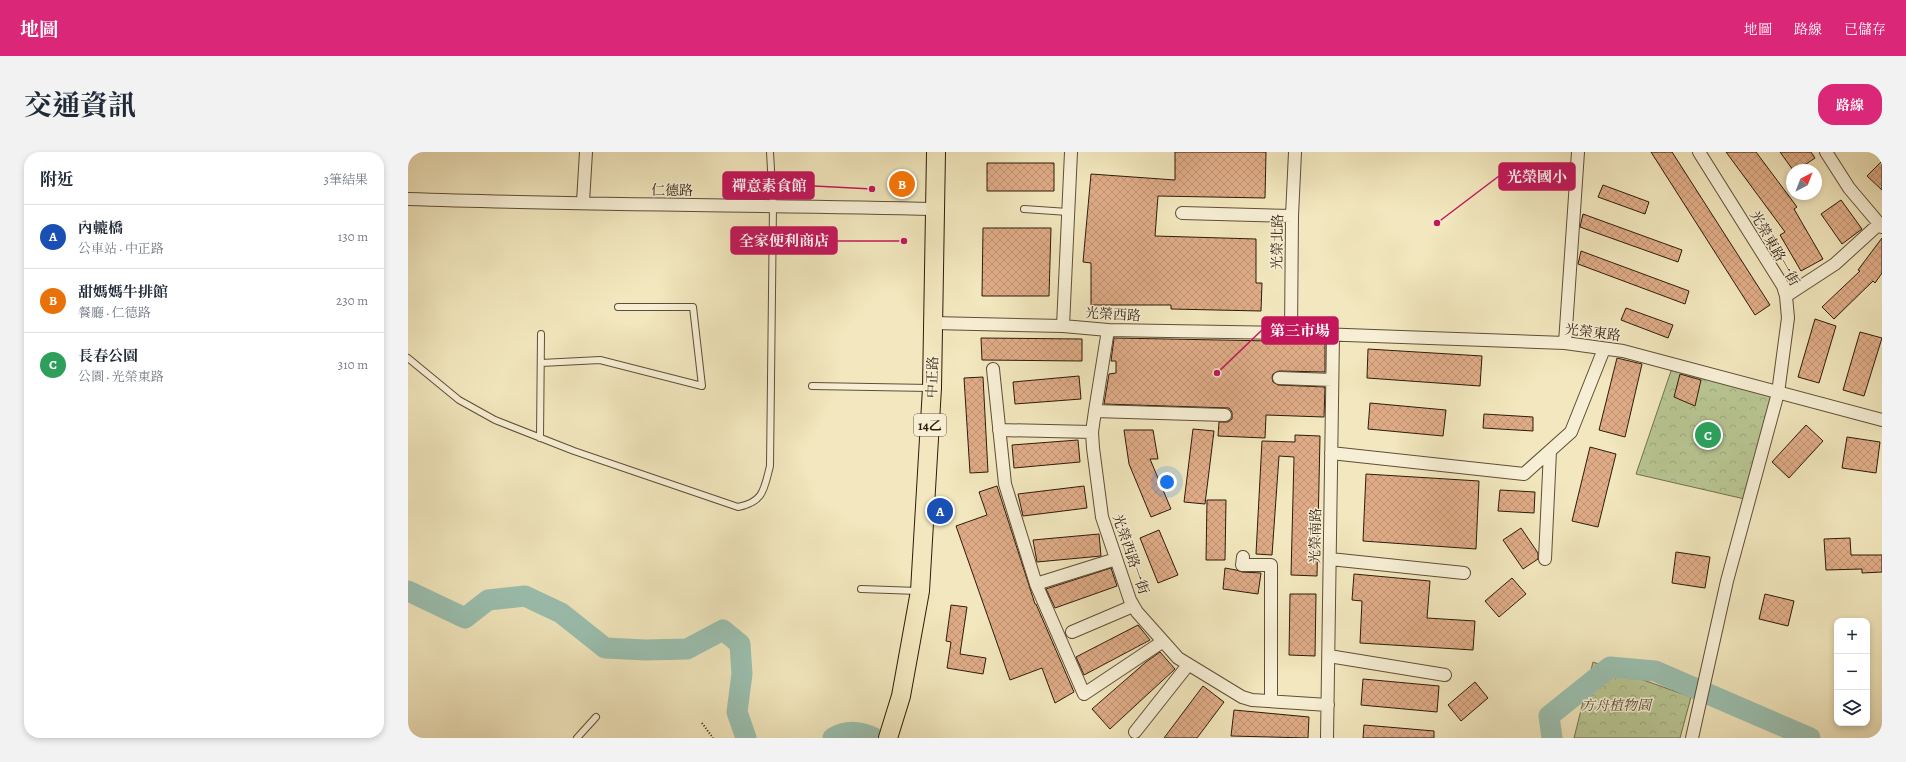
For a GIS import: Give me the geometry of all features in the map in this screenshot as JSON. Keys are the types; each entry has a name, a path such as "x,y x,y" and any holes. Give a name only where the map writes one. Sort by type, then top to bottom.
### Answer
{"main road":[{"name":"中正路","path":"888,738 902,696 920,591 932,388 936,152"}],"street":[{"path":"583,202 586,152"},
{"path":"1063,326 1071,152"},
{"name":"光榮北路","path":"1291,333 1292,216 1295,152"},
{"path":"1566,343 1578,152"},
{"name":"光榮東路一街","path":"1692,738 1727,581 1778,393 1788,318 1786,296 1783,286 1699,152"},
{"path":"1786,296 1835,264 1880,225 1849,188 1826,152"},
{"name":"仁德路","path":"408,199 583,202 683,206 773,205 935,209"},
{"path":"1182,213 1292,216"},
{"name":"光榮西路","path":"933,323 1063,326 1108,330 1291,333"},
{"name":"光榮西路一街","path":"1108,330 1092,432 1102,517 1133,606 1162,642 1178,658 1242,697 1252,700 1328,705"},
{"name":"光榮東路","path":"1291,333 1566,343 1623,351 1882,420"},
{"name":"光榮南路","path":"1327,738 1333,335"},
{"path":"1332,453 1524,474 1571,432 1604,349"},
{"path":"993,369 1005,484 1036,584 1084,694 1162,642"},
{"path":"1279,378 1332,380"},
{"path":"1095,411 1225,415"},
{"path":"999,430 1092,432"},
{"path":"1545,559 1550,451"},
{"path":"1243,557 1242,565 1271,565 1271,701"},
{"path":"1036,584 1116,559"},
{"path":"1330,559 1464,573"},
{"path":"1072,632 1133,606"},
{"path":"1329,656 1445,674"},
{"path":"1135,732 1188,665"}],"lane":[{"path":"408,358 459,400 495,420 540,438 738,507 752,504 764,490 770,466 773,205 770,152"},
{"path":"1024,209 1068,212"},
{"path":"540,363 600,360 702,386 693,307 618,307"},
{"path":"540,438 541,334"},
{"path":"812,386 932,388"},
{"path":"861,589 920,591"},
{"path":"577,738 596,717"}],"path":[{"path":"702,723 713,738"}],"green space":[{"path":"1672,368 1777,396 1749,500 1636,474"},
{"name":"方舟植物園","path":"1593,662 1691,697 1680,738 1574,738"}],"building":[{"path":"1175,152 1266,152 1265,198 1158,196 1155,236 1256,239 1256,283 1262,283 1261,311 1171,309 1171,305 1091,305 1091,263 1083,262 1091,174 1175,180"},
{"path":"1651,152 1672,152 1770,305 1755,315"},
{"path":"1726,152 1756,152 1786,192 1786,200 1792,200 1797,207 1794,209 1823,259 1801,271 1780,235 1785,232"},
{"path":"1780,152 1811,152 1815,158 1806,164 1789,164"},
{"path":"1882,161 1882,190 1867,176"},
{"path":"987,163 1054,163 1054,191 987,191"},
{"path":"1603,185 1649,202 1645,214 1598,197"},
{"path":"1841,200 1862,229 1842,244 1821,214"},
{"path":"1583,214 1682,250 1678,262 1580,227"},
{"path":"983,228 1051,228 1049,296 982,296"},
{"path":"1882,238 1882,273 1875,283 1873,281 1834,319 1822,307 1860,271 1858,270"},
{"path":"1581,251 1689,291 1685,304 1578,264"},
{"path":"1626,308 1673,325 1668,338 1621,320"},
{"path":"1815,319 1836,326 1819,383 1798,377"},
{"path":"1860,332 1882,338 1864,396 1843,390"},
{"path":"981,338 1082,339 1082,361 982,360"},
{"path":"1114,338 1325,342 1325,372 1279,371 1273,374 1272,378 1273,382 1278,385 1325,387 1324,417 1266,415 1265,438 1218,436 1219,422 1228,422 1232,419 1232,412 1229,408 1104,404 1109,374 1116,373 1116,361 1111,361"},
{"path":"1368,349 1482,356 1480,386 1367,378"},
{"path":"1617,358 1642,364 1625,437 1599,430"},
{"path":"1680,374 1701,380 1695,406 1674,397"},
{"path":"1079,376 1081,399 1015,404 1013,382"},
{"path":"983,377 988,472 970,473 964,378"},
{"path":"1370,403 1446,410 1443,436 1368,429"},
{"path":"1484,414 1533,417 1533,431 1483,428"},
{"path":"1806,425 1823,441 1789,478 1772,462"},
{"path":"1193,429 1214,431 1205,504 1184,502"},
{"path":"1124,430 1153,430 1158,459 1150,459 1171,509 1151,517 1129,464"},
{"path":"1295,435 1320,436 1317,576 1291,575 1294,457 1279,456 1272,555 1256,554 1262,441 1295,442"},
{"path":"1847,437 1880,442 1876,473 1842,468"},
{"path":"1078,440 1080,462 1014,468 1012,445"},
{"path":"1590,447 1616,454 1598,527 1572,521"},
{"path":"1366,474 1479,481 1476,549 1363,541"},
{"path":"997,486 1035,604 1074,692 1055,703 1042,668 1010,680 956,526 987,515 979,492"},
{"path":"1084,486 1087,508 1023,516 1018,494"},
{"path":"1500,490 1535,492 1534,513 1498,511"},
{"path":"1207,500 1226,500 1225,560 1206,560"},
{"path":"1521,528 1538,553 1538,559 1523,569 1503,540"},
{"path":"1159,530 1178,575 1158,583 1140,538"},
{"path":"1099,534 1101,556 1037,562 1033,540"},
{"path":"1850,538 1851,555 1882,555 1882,572 1862,573 1862,569 1826,570 1824,539"},
{"path":"1676,552 1710,557 1705,588 1672,583"},
{"path":"1111,568 1117,586 1055,608 1046,589"},
{"path":"1225,568 1242,572 1261,573 1258,594 1223,589"},
{"path":"1354,574 1430,581 1427,618 1475,621 1473,650 1360,643 1362,601 1352,600"},
{"path":"1512,578 1526,594 1499,617 1485,601"},
{"path":"1290,594 1316,594 1315,656 1289,655"},
{"path":"1765,594 1794,601 1788,626 1759,619"},
{"path":"951,605 967,607 960,654 986,658 983,674 947,668 951,642 946,641"},
{"path":"1138,625 1150,640 1084,675 1076,657"},
{"path":"1160,652 1175,669 1110,729 1092,709 1146,662"},
{"path":"1363,679 1439,686 1437,712 1361,705"},
{"path":"1475,682 1488,698 1461,721 1448,705"},
{"path":"1203,686 1224,702 1197,738 1164,738"},
{"path":"1234,710 1309,717 1308,738 1231,736"},
{"path":"1364,725 1434,731 1434,738 1363,738"}],"waterway":[{"path":"408,591 465,618 488,600 525,596 561,613 605,648 646,650 687,649 723,630 740,644 742,674 737,712 746,738"},
{"path":"1552,738 1549,716 1610,667 1655,671 1810,738"},
{"path":"833,738 838,735 853,732 874,738"}],"place":[{"name":"甜媽媽牛排館","path":"902,184"},
{"name":"禪意素食館","path":"872,189"},
{"name":"光榮國小","path":"1437,223"},
{"name":"全家便利商店","path":"904,241"},
{"name":"第三市場","path":"1217,373"},
{"name":"長春公園","path":"1708,435"},
{"name":"內轆橋","path":"940,511"}]}
